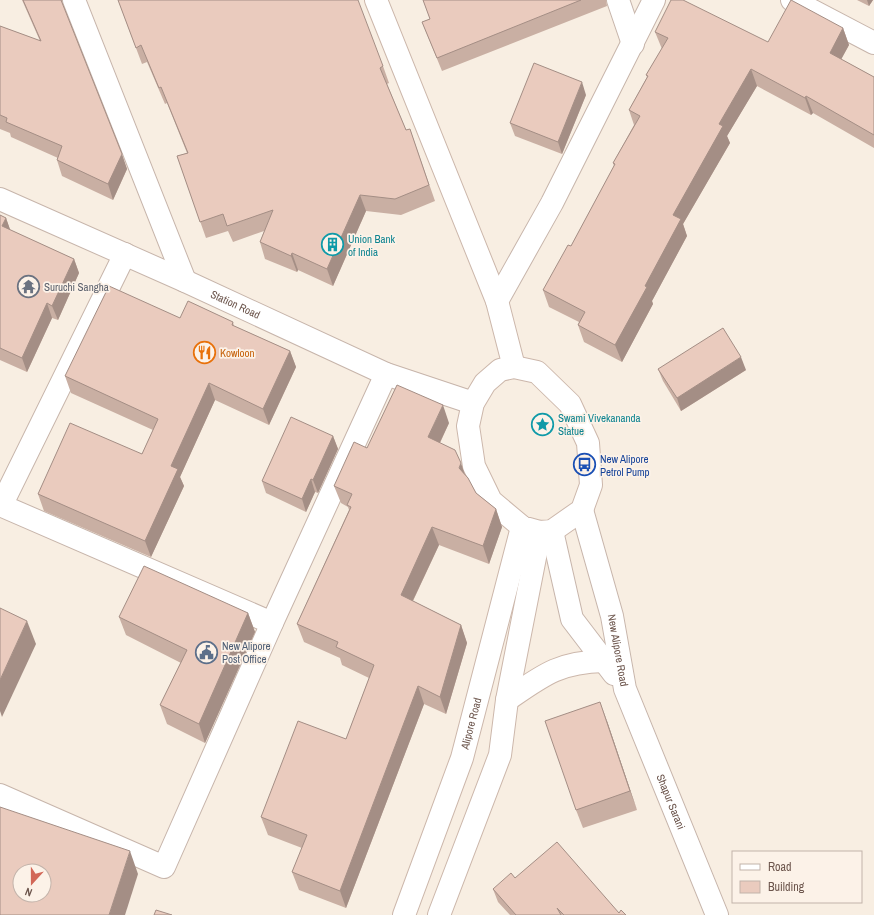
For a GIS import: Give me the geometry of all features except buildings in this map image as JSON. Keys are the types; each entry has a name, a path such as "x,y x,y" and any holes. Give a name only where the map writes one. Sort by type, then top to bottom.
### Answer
{"street":[{"path":"74,0 185,280"},
{"path":"376,0 497,301 514,367"},
{"path":"618,0 632,44"},
{"path":"497,301 552,203 654,0"},
{"path":"792,0 874,43"},
{"name":"Station Road","path":"0,199 185,280 386,374 474,403"},
{"path":"126,254 0,506 272,622"},
{"path":"514,367 537,372 570,404 588,443 591,485 582,510 538,530 491,501 474,466 468,426 474,403 485,382 500,370 514,367"},
{"path":"0,795 164,866 272,622 386,374"},
{"name":"New Alipore Road","path":"582,510 612,616 625,689"},
{"path":"439,915 500,755 507,700 538,530"},
{"name":"New Alipore Road","path":"538,530 572,619 625,689"},
{"name":"Alipore Road","path":"404,915 462,758 538,530"},
{"path":"507,700 556,668 576,662 604,661"},
{"name":"Shapur Sarani","path":"625,689 717,915"}],"place":[{"name":"Union Bank of India","path":"333,245"},
{"name":"Suruchi Sangha","path":"28,287"},
{"name":"Kowloon","path":"205,353"},
{"name":"Swami Vivekananda Statue","path":"542,424"},
{"name":"New Alipore Petrol Pump","path":"585,465"},
{"name":"New Alipore Post Office","path":"206,652"}]}
